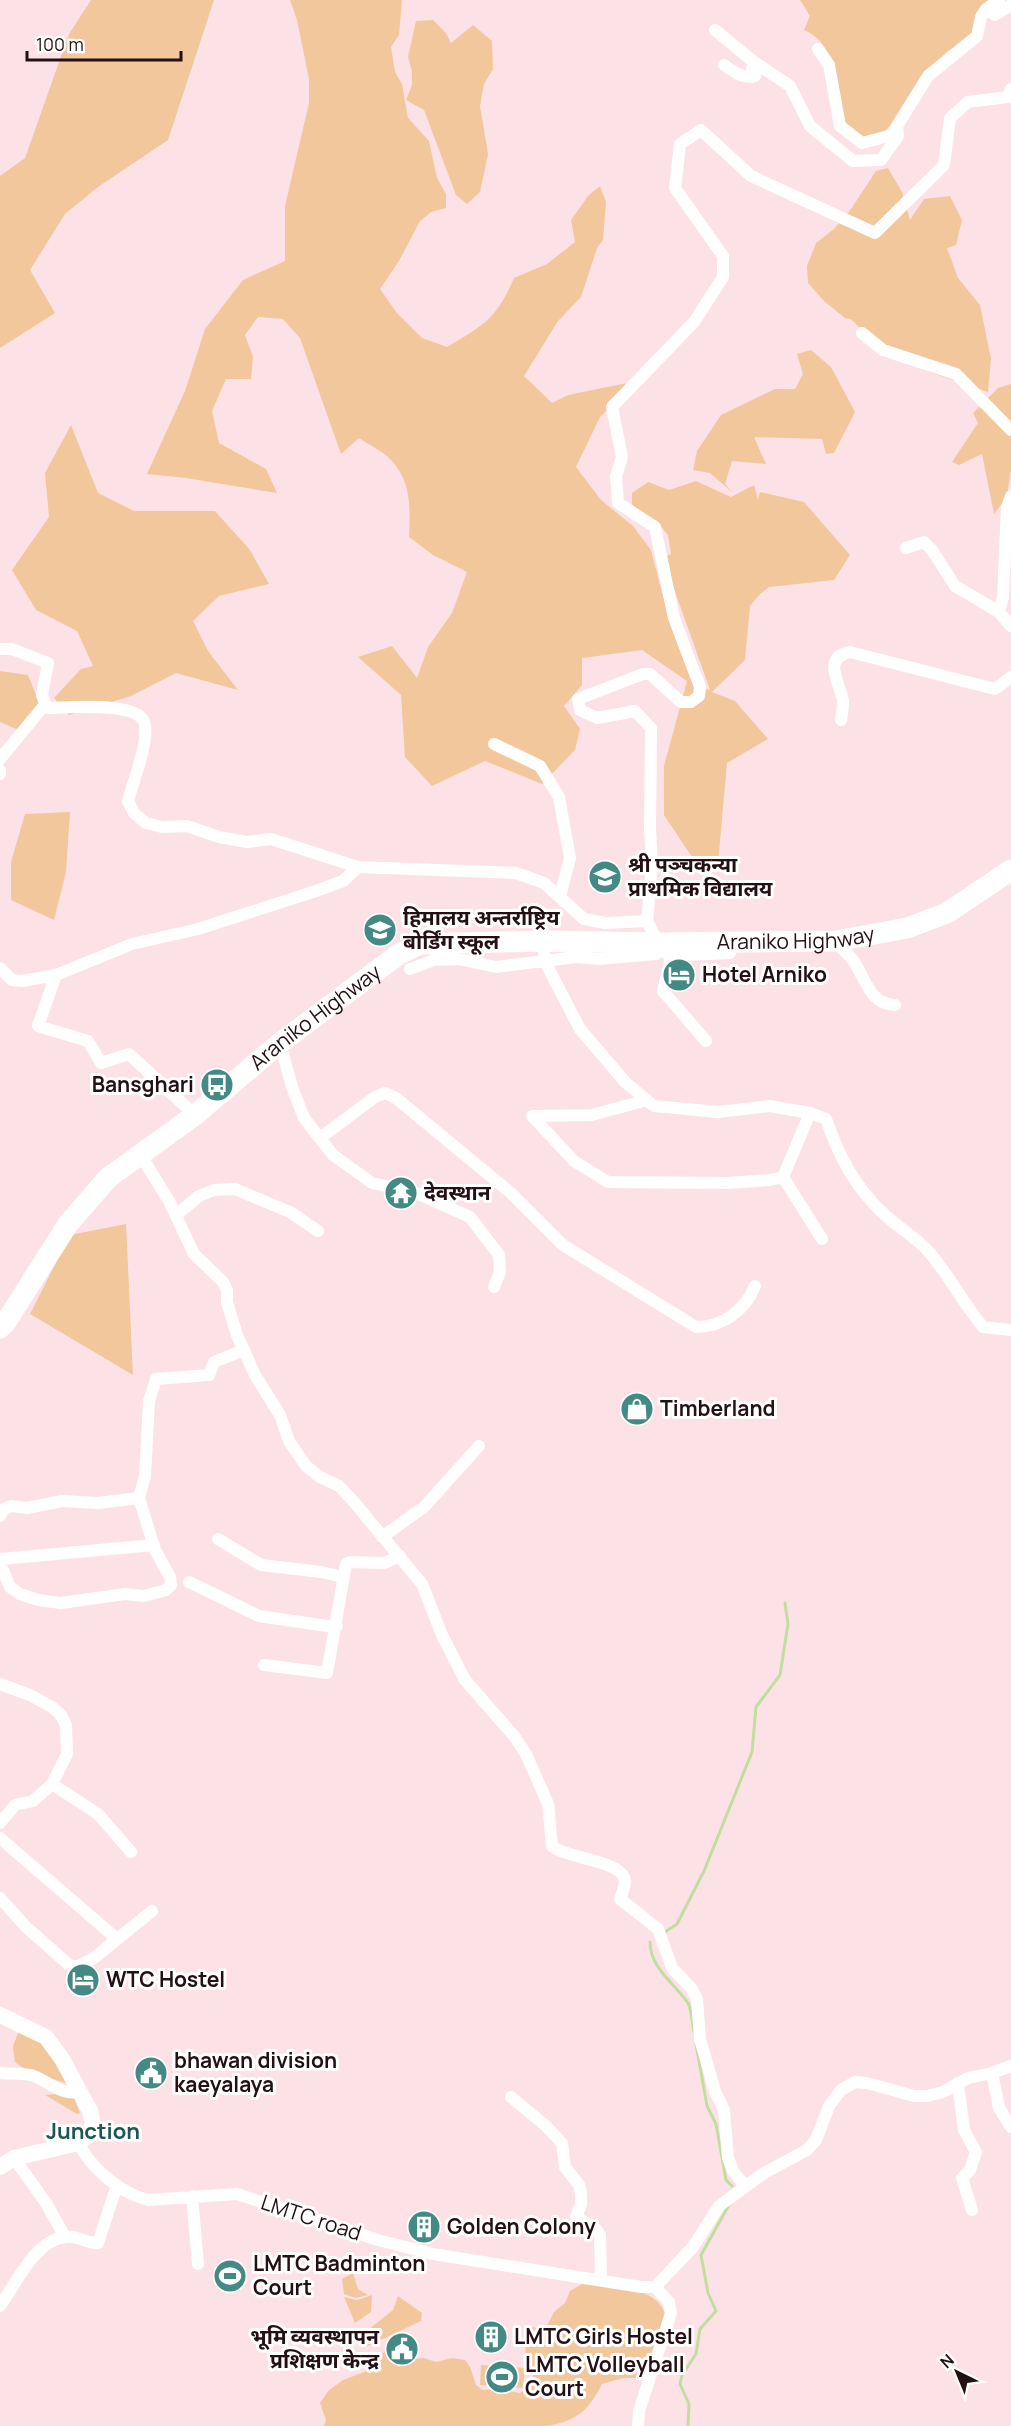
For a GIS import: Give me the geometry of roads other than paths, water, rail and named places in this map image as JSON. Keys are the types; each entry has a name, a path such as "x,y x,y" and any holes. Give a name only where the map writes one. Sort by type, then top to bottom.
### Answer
{"highway":[{"name":"Araniko Highway","path":"0,1328 68,1224 88,1199 119,1168 195,1115 280,1043 399,954 420,944 544,951 662,950 836,941 907,928 947,913 1011,870"}],"street":[{"path":"818,49 829,65 840,126 862,143 892,135 928,76 977,36 981,17 986,9 999,0"},
{"path":"986,9 995,15 1011,5"},
{"path":"715,30 754,62 790,86 810,126 853,161 881,160 898,136 897,126"},
{"path":"724,65 750,78 755,76 752,69 754,62"},
{"path":"706,1041 663,991 662,950 647,921 652,866 651,728 635,711 597,718 580,710 578,699 643,674 650,674 681,702 692,702 699,696 700,687 674,618 655,527 618,503 616,477 622,456 612,407 694,322 723,278 723,256 675,188 680,144 701,130 751,176 875,233 944,165 950,118 968,102 1008,97 1011,89"},
{"path":"862,333 883,350 956,374 1011,430"},
{"path":"999,612 1003,597 1006,507 1011,496"},
{"path":"906,548 924,542 932,550 955,585 999,612 1011,626"},
{"path":"0,650 12,649 48,663 42,695 47,708"},
{"path":"841,720 843,701 834,673 836,661 842,654 850,652 995,689 1011,677"},
{"path":"0,759 43,707 123,708 143,717 145,739 128,801 134,813 146,823 162,827 187,826 219,837 247,842 271,839 358,867 516,873 544,883 584,919 605,923 647,921"},
{"path":"494,744 540,766 559,797 570,858 560,896"},
{"path":"0,968 12,980 22,981 56,975 132,944 198,929 316,891 343,881 358,867"},
{"path":"836,941 851,958 871,994 885,1005 895,1005"},
{"path":"662,950 687,955 730,953"},
{"path":"410,969 434,960 458,959 496,967 544,951 580,1029 625,1082 654,1106 718,1112 770,1106 810,1113 826,1119 838,1154 856,1183 882,1213 928,1251 983,1327 1011,1330"},
{"path":"56,975 38,1026 88,1041 100,1063 129,1054 195,1115"},
{"path":"280,1043 292,1087 304,1118 333,1155 372,1183 414,1192 470,1217 499,1255 500,1272 494,1287"},
{"path":"320,1138 375,1097 385,1094 396,1098 511,1193 563,1245 696,1327 711,1327 740,1311 749,1301 755,1286"},
{"path":"647,1100 592,1116 532,1116 574,1161 608,1182 728,1183 783,1177"},
{"path":"783,1177 810,1113"},
{"path":"141,1154 176,1215 194,1254 224,1282 230,1317 265,1394 280,1415 289,1442 306,1466 320,1477 339,1486 422,1584 442,1635 465,1680 514,1736 526,1754 548,1804 552,1846 568,1855 615,1867 623,1874 625,1880 620,1899 658,1929 672,1968 692,1989 697,1999 700,2039 708,2070 724,2110 728,2158 733,2171 744,2187"},
{"path":"783,1177 822,1239"},
{"path":"176,1215 199,1196 214,1190 235,1189 290,1212 318,1232"},
{"path":"153,1545 1,1562 10,1587 20,1594 38,1600 61,1603 125,1594 144,1596 166,1590 171,1585 170,1577 153,1545 139,1498 145,1476 149,1401 156,1379 210,1375 214,1362 244,1350"},
{"path":"382,1537 424,1507 479,1446"},
{"path":"0,1516 4,1509 11,1506 27,1508 62,1501 98,1503 139,1498"},
{"path":"218,1539 261,1565 343,1577"},
{"path":"264,1665 327,1673 346,1564 350,1562 384,1563 400,1556"},
{"path":"189,1582 259,1616 337,1626"},
{"path":"0,1684 38,1699 61,1715 66,1725 67,1754 52,1784 33,1801 15,1804 0,1823"},
{"path":"52,1784 98,1814 131,1852"},
{"path":"0,1838 117,1939"},
{"path":"0,1898 26,1927 68,1964 76,1967 94,1958 152,1911"},
{"path":"0,2015 46,2037 62,2059 90,2111 92,2130 78,2143 7,2162 46,2203 65,2236"},
{"path":"638,2426 639,2411 672,2313 669,2302 655,2287 693,2247 712,2215 728,2199 764,2173 807,2150 816,2140 829,2106 842,2090 855,2082 914,2096 943,2092 968,2078 1011,2066"},
{"path":"0,2073 33,2076 60,2091 70,2094 80,2092"},
{"path":"992,2073 999,2108 1011,2127"},
{"path":"958,2083 964,2130 976,2152 970,2170 962,2178 972,2210"},
{"path":"511,2097 546,2126 562,2143 565,2167 579,2185 581,2194 581,2204 576,2217 596,2229 600,2235 601,2279"},
{"name":"LMTC road","path":"78,2143 83,2152 117,2185 135,2197 148,2200 237,2194 402,2247 465,2260 601,2279 641,2287 655,2287"},
{"path":"0,2306 30,2260 42,2247 65,2236 98,2243 117,2185"},
{"path":"192,2196 198,2264"}],"waterway":[{"path":"665,1932 677,1924 704,1871 752,1752 756,1707 780,1675 788,1624 785,1603"},
{"path":"650,1942 654,1960 688,2003 694,2032"},
{"path":"696,2044 707,2106 716,2124 726,2180 732,2186"},
{"path":"688,2426 689,2404 680,2384 682,2375 696,2354 700,2329 716,2311 708,2293 701,2255 729,2205"}],"place":[{"name":"श्री पञ्चकन्या प्राथमिक विद्यालय","path":"605,877"},
{"name":"हिमालय अन्तर्राष्ट्रिय बोर्डिंग स्कूल","path":"380,930"},
{"name":"Hotel Arniko","path":"679,975"},
{"name":"Bansghari","path":"217,1085"},
{"name":"देवस्थान","path":"401,1193"},
{"name":"Timberland","path":"637,1409"},
{"name":"WTC Hostel","path":"83,1980"},
{"name":"bhawan division kaeyalaya","path":"151,2073"},
{"name":"Golden Colony","path":"424,2227"},
{"name":"LMTC Badminton Court","path":"230,2276"},
{"name":"LMTC Girls Hostel","path":"491,2337"},
{"name":"भूमि व्यवस्थापन प्रशिक्षण केन्द्र","path":"402,2349"},
{"name":"LMTC Volleyball Court","path":"502,2377"}],"district":[{"name":"Junction","path":"93,2131"}]}
